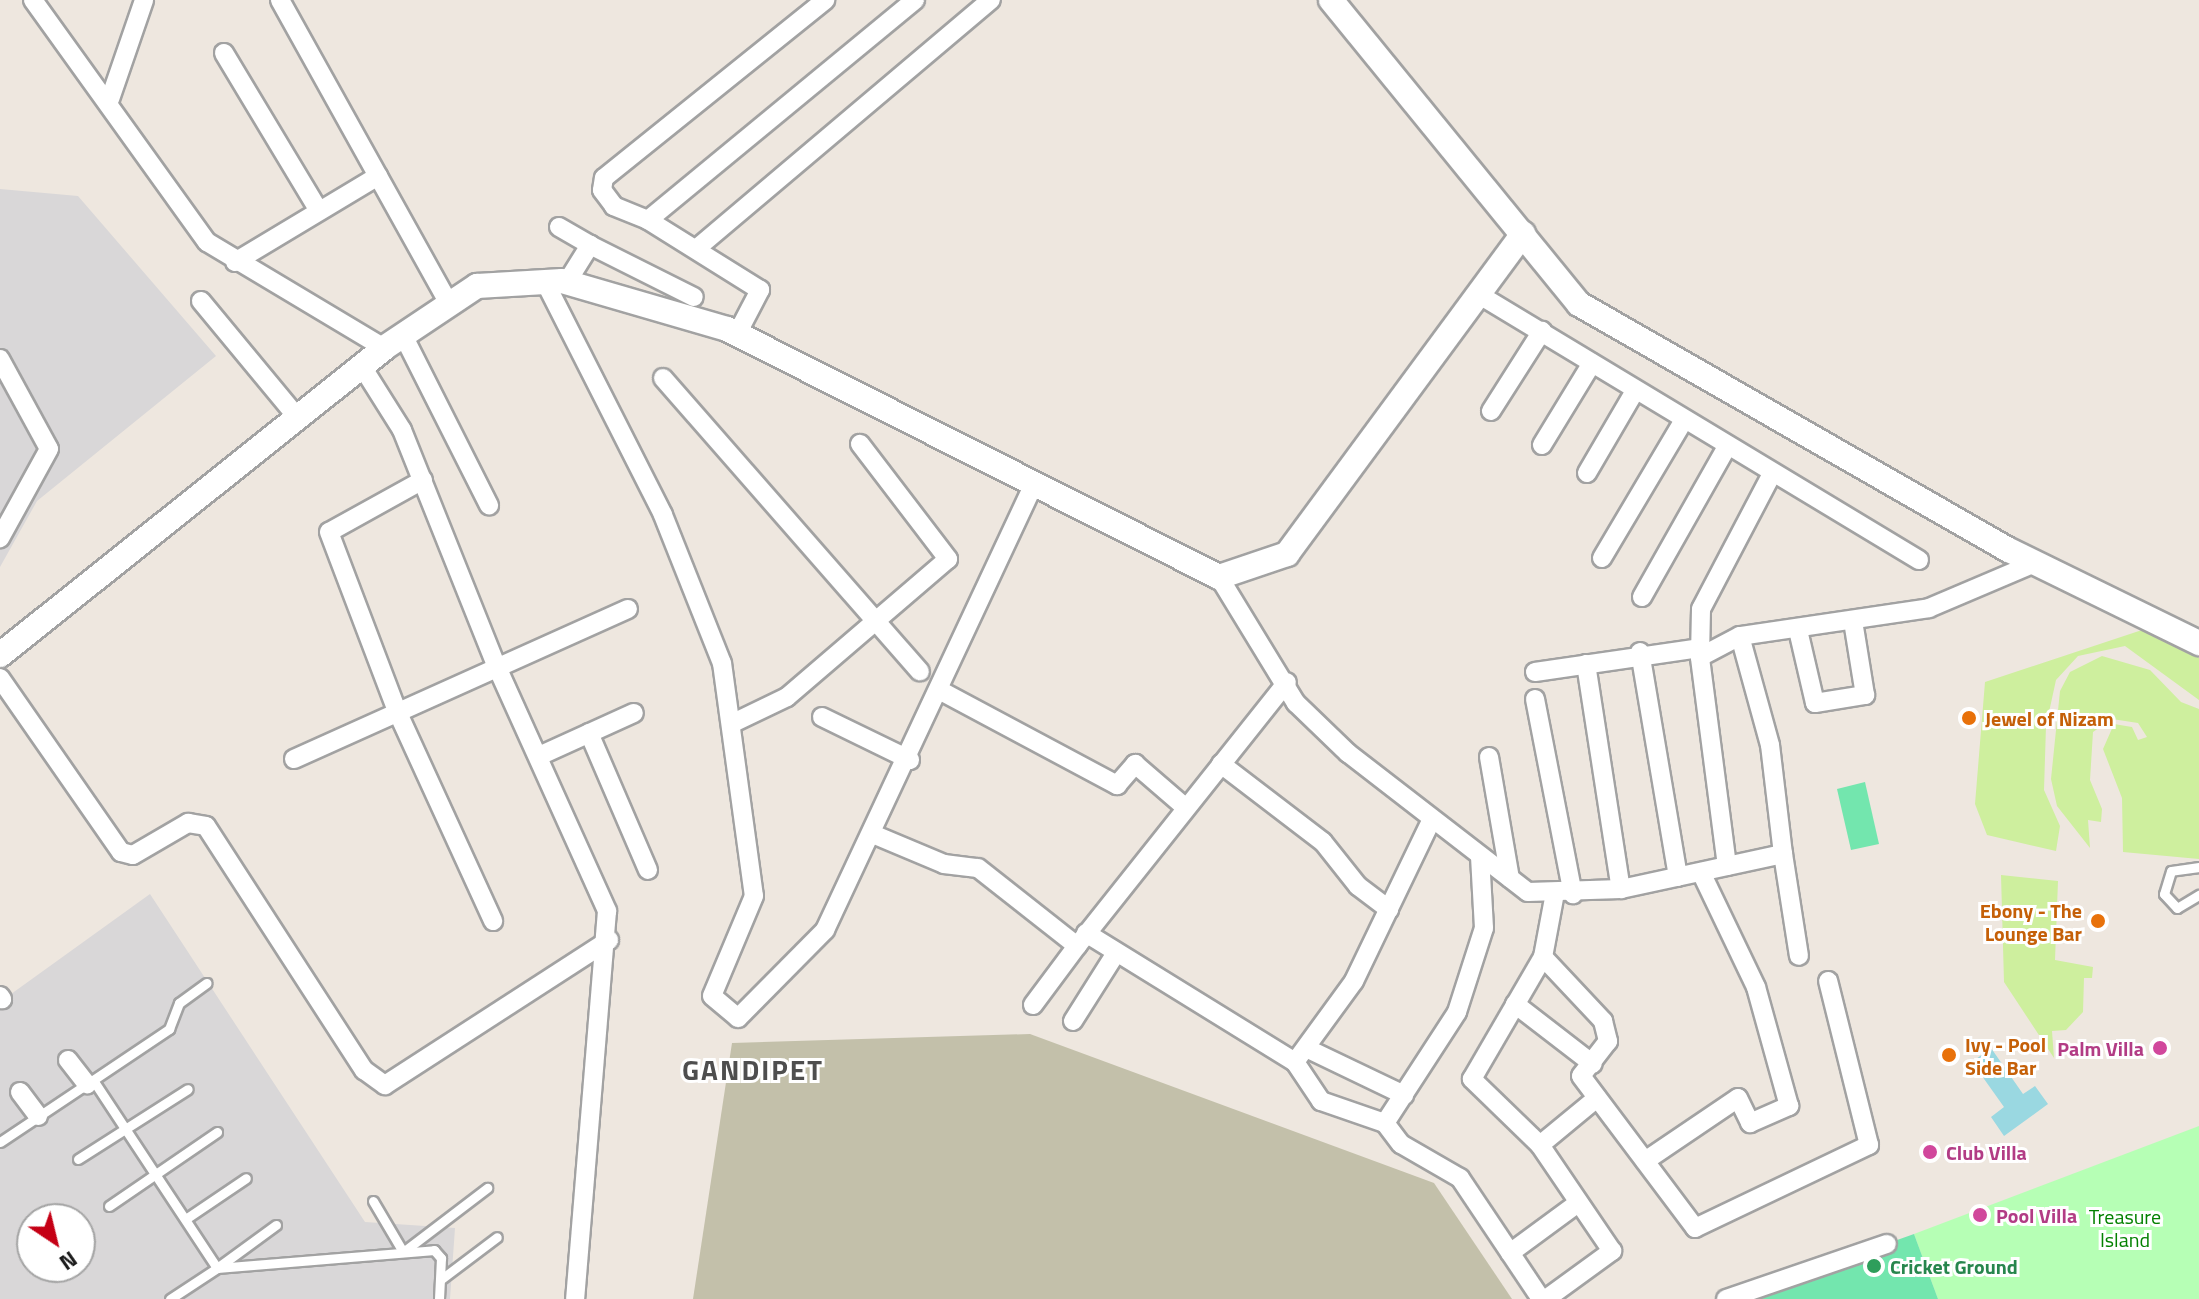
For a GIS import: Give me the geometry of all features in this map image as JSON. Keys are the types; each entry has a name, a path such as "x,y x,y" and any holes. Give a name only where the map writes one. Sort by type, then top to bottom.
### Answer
{"street":[{"path":"33,0 110,99 207,242 235,262 393,341 489,505"},
{"path":"110,99 144,0"},
{"path":"280,0 449,304"},
{"path":"737,334 760,290 648,220 614,206 602,190 604,178 825,0"},
{"path":"648,220 915,0"},
{"path":"696,249 991,0"},
{"path":"1331,0 1579,304 2035,563 2199,643"},
{"path":"224,53 319,211"},
{"path":"235,262 378,176"},
{"path":"559,227 694,297"},
{"path":"1219,577 1287,554 1523,234"},
{"path":"556,282 590,245"},
{"path":"556,282 663,515 722,663 754,896 712,996 738,1018 825,930 875,835 1033,485"},
{"path":"0,655 393,341 477,286 556,282 737,334 1219,577 1287,682 1296,703 1337,743 1528,892 1564,894 1621,889 1783,854"},
{"path":"1478,294 1727,447 1919,560"},
{"path":"201,301 297,417"},
{"path":"1491,411 1542,331"},
{"path":"0,359 49,449 0,538"},
{"path":"1542,445 1592,363"},
{"path":"363,368 423,480 497,667 596,879 609,940 575,1299"},
{"path":"663,378 920,672"},
{"path":"1587,473 1635,391"},
{"path":"1602,558 1684,420"},
{"path":"731,724 787,697 873,617 948,559 860,444"},
{"path":"1642,597 1727,447"},
{"path":"1727,866 1698,649 1701,609 1772,474"},
{"path":"423,480 329,532 397,711 493,921"},
{"path":"1535,672 1640,652 1698,649 1740,636 1798,630 1929,608 2035,563"},
{"path":"294,759 628,609"},
{"path":"1798,630 1815,703 1865,695 1853,621"},
{"path":"1740,636 1770,745 1799,956"},
{"path":"1640,652 1678,877"},
{"path":"1586,664 1621,889"},
{"path":"0,678 121,852 133,855 188,823 206,826 364,1070 385,1085 609,940"},
{"path":"1033,1005 1081,939 1287,682"},
{"path":"941,691 1117,785 1135,764 1186,808"},
{"path":"1300,1055 1321,1101 1385,1123 1401,1144 1460,1178 1544,1299 1612,1251 1540,1145 1472,1079 1543,957 1564,894 1535,699"},
{"path":"539,756 634,713"},
{"path":"822,717 910,760"},
{"path":"589,733 648,870"},
{"path":"1489,757 1510,878"},
{"path":"1221,764 1323,842 1358,886 1389,909"},
{"path":"1300,1055 1354,981 1432,819"},
{"path":"875,835 944,864 978,868 1081,939 1116,953 1300,1055 1404,1095"},
{"path":"1385,1123 1457,1012 1484,928 1480,857"},
{"path":"1645,1161 1738,1098 1750,1123 1789,1106 1756,987 1701,872"},
{"path":"1073,1021 1116,953"},
{"path":"1543,957 1603,1021 1608,1041 1581,1076 1695,1228 1869,1145 1828,981"},
{"path":"1515,1004 1593,1064"},
{"path":"68,1060 90,1082"},
{"path":"20,1092 38,1116"},
{"path":"1540,1145 1597,1098"},
{"path":"1510,1253 1578,1203"},
{"path":"1726,1299 1887,1244"}],"lane":[{"path":"2199,867 2171,871 2164,894 2177,908 2199,895"},
{"path":"0,1142 169,1029 179,1003 207,983"},
{"path":"90,1082 157,1174 217,1268"},
{"path":"78,1159 188,1089"},
{"path":"109,1206 217,1132"},
{"path":"187,1218 246,1178"},
{"path":"403,1252 487,1188"},
{"path":"373,1201 403,1252"},
{"path":"170,1299 276,1225"},
{"path":"440,1280 497,1237"},
{"path":"217,1268 434,1250 441,1258 439,1299"}],"shaded area":[{"path":"0,189 78,196 216,356 37,501 0,567"},
{"path":"150,894 365,1222 455,1228 450,1299 0,1299 0,1002"},
{"path":"1030,1034 1434,1183 1512,1299 693,1299 732,1043"}],"green space":[{"path":"2142,630 2199,658 2199,700 2125,646 2078,656 2056,680 2046,726 2044,790 2060,826 2056,851 1987,835 1975,804 1985,682"},
{"path":"2102,656 2150,670 2181,702 2199,709 2199,859 2123,852 2122,798 2103,749 2114,724 2132,727 2138,740 2147,737 2138,723 2112,719 2093,732 2090,780 2102,809 2101,822 2088,820 2090,848 2057,806 2051,779 2060,691 2070,672"},
{"path":"1865,782 1879,844 1851,850 1837,789"},
{"path":"2001,875 2058,881 2055,960 2093,967 2092,978 2084,978 2083,1012 2066,1030 2052,1031 2054,1058 2004,982"},
{"name":"Treasure Island","path":"2199,1126 2199,1299 1938,1299 1914,1234"},
{"name":"Cricket Ground","path":"1914,1234 1938,1299 1731,1299"}],"water":[{"path":"1991,1048 2023,1094 2035,1086 2048,1104 2004,1136 1991,1117 2004,1107 1972,1062"}],"place":[{"name":"Jewel of Nizam","path":"1969,718"},
{"name":"Ebony - The Lounge Bar","path":"2098,921"},
{"name":"Palm Villa","path":"2160,1048"},
{"name":"Ivy - Pool Side Bar","path":"1949,1055"},
{"name":"Club Villa","path":"1930,1152"},
{"name":"Pool Villa","path":"1980,1215"},
{"name":"Cricket Ground","path":"1874,1266"}],"district":[{"name":"GANDIPET","path":"753,1070"}]}
